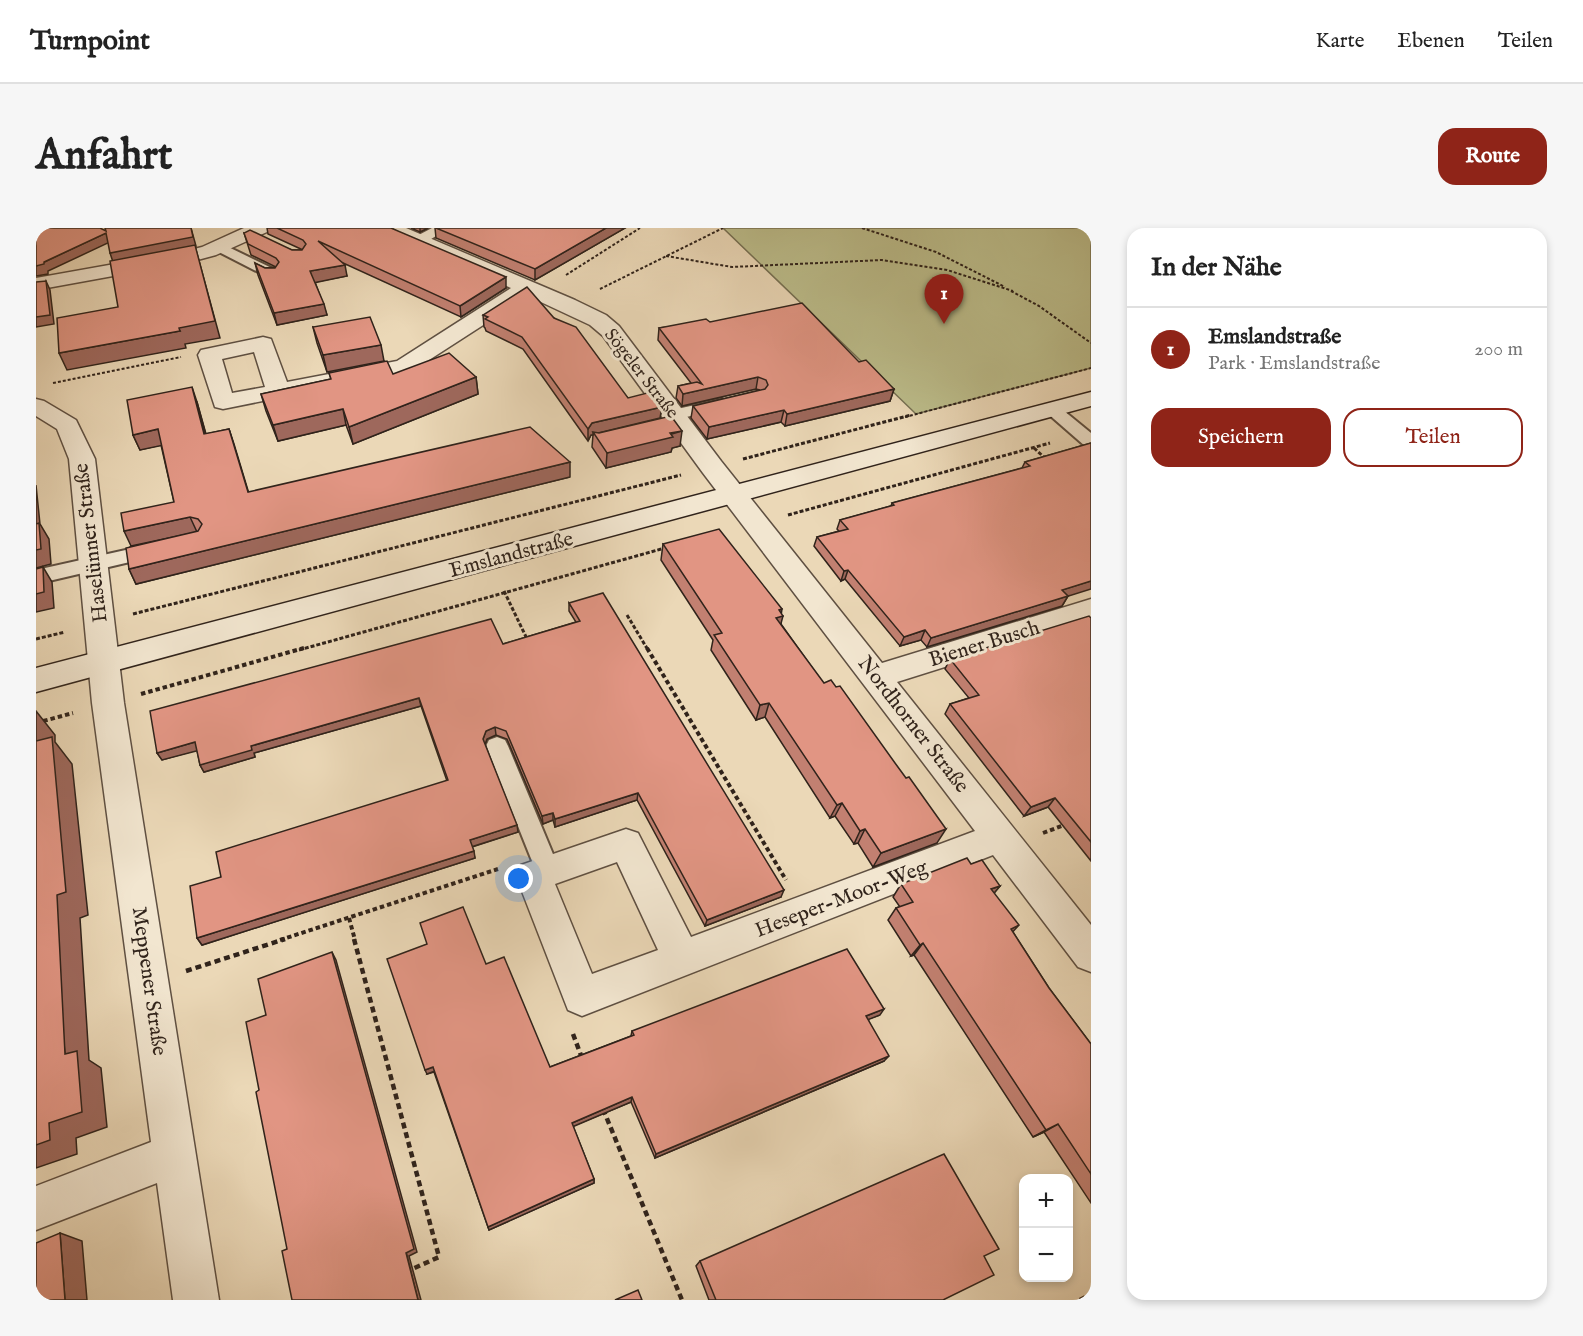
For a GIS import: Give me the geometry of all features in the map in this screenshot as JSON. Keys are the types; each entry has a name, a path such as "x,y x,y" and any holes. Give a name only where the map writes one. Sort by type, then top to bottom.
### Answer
{"street":[{"name":"Sögeler Straße","path":"389,228 598,320 611,331 670,421 735,495"},
{"path":"36,284 183,258 261,234"},
{"path":"278,391 263,345 209,356 223,402 404,366 532,291"},
{"name":"Haselünner Straße","path":"40,395 67,425 82,459 103,663"},
{"name":"Emslandstraße","path":"36,680 1091,399"},
{"name":"Nordhorner Straße","path":"735,495 1091,954"},
{"name":"Biener Busch","path":"877,676 1091,610"},
{"name":"Meppener Straße","path":"103,663 196,1300"},
{"name":"Heseper-Moor-Weg","path":"582,997 1000,837"},
{"path":"582,997 534,876 544,863 626,844 682,959"},
{"path":"36,1208 176,1154"}],"lane":[{"path":"418,241 442,228"},
{"path":"220,246 273,274"},
{"path":"670,421 732,401"},
{"path":"1052,409 1087,439"},
{"path":"36,577 174,545"},
{"path":"497,746 544,863"}],"path":[{"path":"532,291 640,228"},
{"path":"567,305 723,228"},
{"path":"862,228 889,234 963,263 1039,306 1091,343"},
{"path":"666,256 732,267 882,260 947,270 1013,291"},
{"path":"40,395 178,357 209,356"},
{"path":"36,639 1091,368"},
{"path":"757,523 1033,448 1087,439"},
{"path":"1033,448 1050,463"},
{"path":"474,528 531,646"},
{"path":"36,723 670,547"},
{"path":"627,615 805,912"},
{"path":"1000,837 1043,833 1072,822"},
{"path":"151,982 349,918 544,863"},
{"path":"349,918 439,1257 408,1271"},
{"path":"582,997 561,1005 583,1060"},
{"path":"601,1103 682,1300"},
{"path":"1080,1300 1091,1294"}],"green space":[{"path":"723,228 1091,228 1091,368 916,414"}],"building":[{"path":"36,228 100,228 106,231 105,228 191,228 193,237 110,253 106,233 36,266"},
{"path":"277,228 391,228 506,277 460,306 318,241 345,265 310,271 324,304 274,313 255,263 265,268 275,268 279,262 276,258 248,244 244,233 250,230 292,250 302,250 306,244 303,240"},
{"path":"436,228 606,228 535,269"},
{"path":"195,245 215,321 179,328 180,331 59,353 57,318 118,307 110,261"},
{"path":"46,281 50,315 36,317 36,282"},
{"path":"527,287 554,318 576,327 628,398 651,392 662,407 592,423 588,429 522,337 485,319 488,317 483,315"},
{"path":"802,303 859,362 866,360 894,389 787,414 784,410 709,427 693,406 765,389 768,385 766,380 758,377 683,394 678,386 697,382 702,384 659,328 706,319 710,322"},
{"path":"370,317 381,345 323,355 313,327"},
{"path":"449,353 476,377 349,427 343,409 273,425 261,394 331,379 329,373 387,361 393,374"},
{"path":"192,387 204,434 229,429 248,492 530,427 570,462 129,569 126,548 198,531 202,524 198,519 190,517 124,531 121,513 174,502 158,429 133,435 127,400"},
{"path":"671,416 682,431 670,433 673,437 607,453 593,432 599,433"},
{"path":"1091,443 1091,581 1062,590 1068,596 931,638 925,630 904,637 848,570 844,571 817,537 848,529 840,520 894,505 892,503 1030,466 1025,462"},
{"path":"39,523 41,549 36,550 36,524"},
{"path":"719,529 782,609 779,610 783,616 776,618 824,683 831,680 836,687 840,686 946,829 881,853 865,829 860,831 842,803 837,805 769,703 760,705 714,635 722,633 663,544"},
{"path":"43,567 44,592 36,594 36,569"},
{"path":"603,593 784,890 707,920 638,793 555,819 553,813 542,816 506,731 495,727 486,731 483,739 517,825 470,840 474,851 197,938 190,886 221,877 216,852 448,780 419,698 251,746 252,750 200,765 195,742 157,753 150,711 491,619 503,644 580,621 569,603"},
{"path":"1089,616 1091,618 1091,842 1055,798 1031,807 950,704 979,695 950,659"},
{"path":"52,737 66,892 57,895 65,1054 77,1051 82,1112 49,1123 50,1140 36,1145 36,741"},
{"path":"967,858 971,864 982,860 1000,886 991,889 1019,925 1011,929 1049,988 1091,1044 1091,1174 1058,1124 1046,1130 923,943 920,945 896,908 913,902 901,884"},
{"path":"463,907 486,964 504,957 550,1067 634,1035 632,1031 847,949 884,1009 866,1016 889,1056 656,1154 632,1097 572,1123 594,1179 488,1227 433,1067 425,1070 387,959 427,944 420,923"},
{"path":"332,952 414,1249 406,1253 418,1300 292,1300 282,1251 287,1249 256,1092 259,1090 246,1022 266,1015 258,979"},
{"path":"944,1154 999,1249 984,1256 994,1275 943,1300 716,1300 700,1261"},
{"path":"60,1233 65,1300 36,1300 36,1243"},
{"path":"638,1290 642,1300 615,1300"}],"place":[{"name":"Emslandstraße","path":"944,324"}]}
